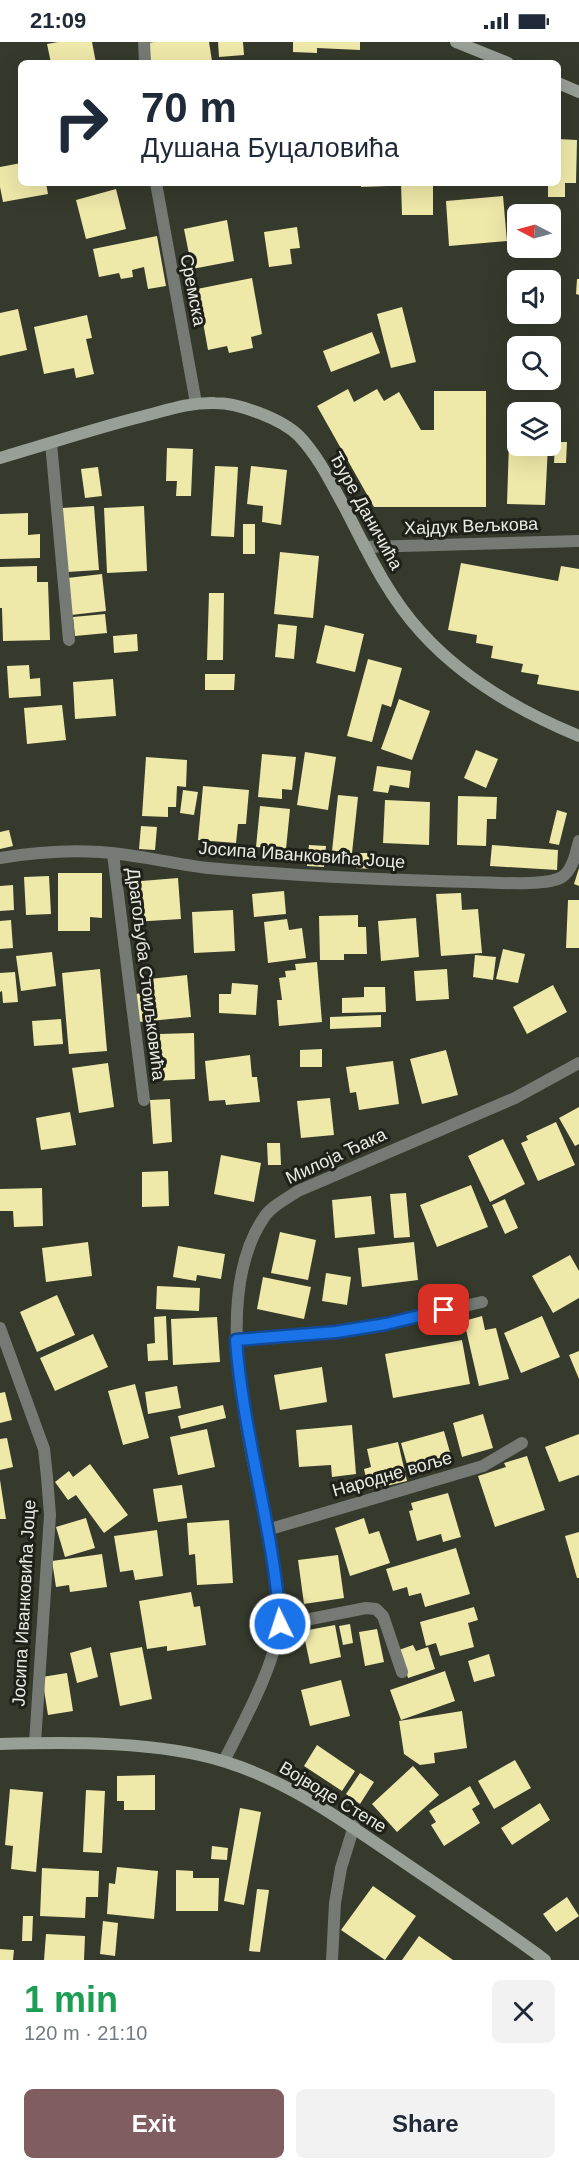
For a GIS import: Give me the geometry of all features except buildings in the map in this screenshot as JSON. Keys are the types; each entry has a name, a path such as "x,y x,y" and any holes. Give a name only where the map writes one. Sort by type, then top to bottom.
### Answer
{"street":[{"path":"144,42 146,60"},
{"path":"456,42 501,60"},
{"path":"561,84 579,92"},
{"name":"Сремска","path":"157,186 196,403"},
{"name":"Ђуре Даничића","path":"0,458 109,425 196,403 219,403 246,408 268,417 297,434 321,464 381,576 420,632 445,656 519,709 579,736"},
{"path":"51,443 69,640"},
{"name":"Хајдук Вељкова","path":"365,547 579,541"},
{"name":"Јосипа Иванковића Јоце","path":"0,858 33,853 91,852 265,873 524,883 552,881 563,877 571,865 579,842"},
{"name":"Драгољуба Стоиљковића","path":"113,854 144,1100"},
{"name":"Милоја Ђака","path":"224,1761 267,1668 280,1624 275,1574 249,1441 236,1340 240,1287 249,1251 264,1217 280,1202 298,1191 515,1098 579,1063"},
{"path":"236,1340 336,1332 386,1324 482,1302"},
{"name":"Јосипа Иванковића Јоце","path":"0,1328 44,1449 47,1476 50,1515 35,1743"},
{"name":"Народне воље","path":"267,1530 483,1466 522,1443"},
{"path":"280,1624 366,1608 376,1609 383,1616 402,1672"},
{"name":"Војводе Степе","path":"0,1744 128,1746 192,1754 224,1761 284,1785 354,1826 545,1960"},
{"path":"332,1960 335,1903 340,1868 354,1826"}],"route":[{"path":"280,1624 275,1574 249,1441 236,1340 336,1332 386,1324 444,1310"}]}
